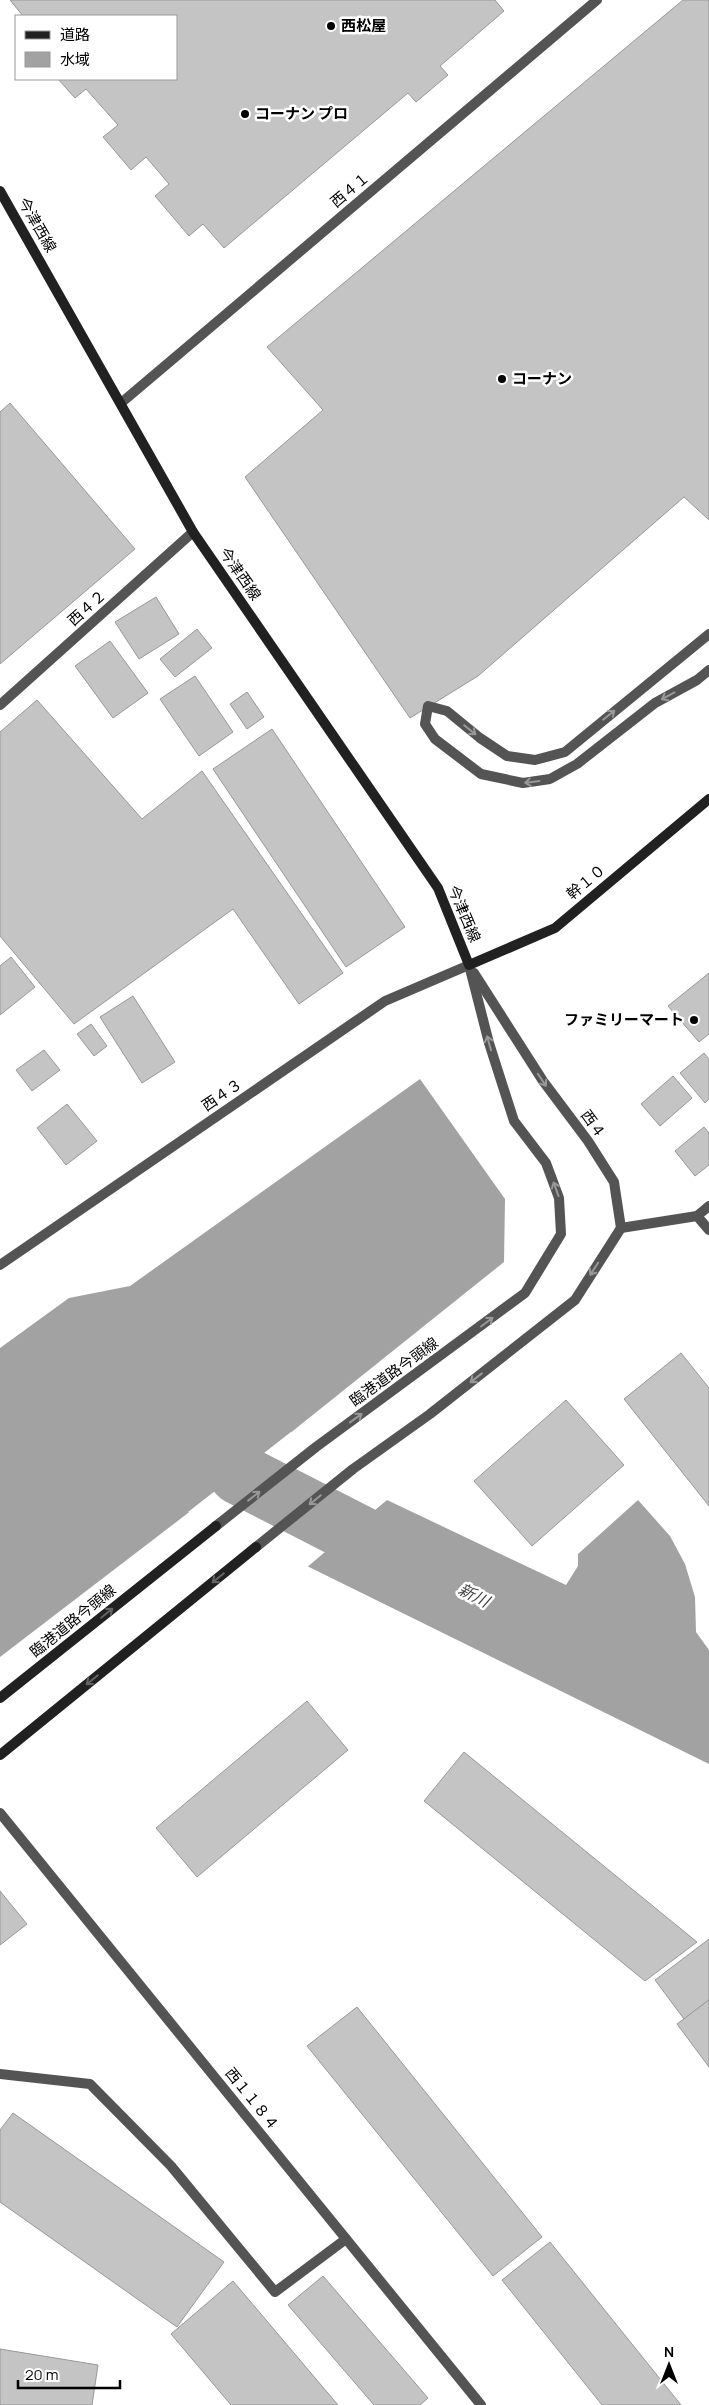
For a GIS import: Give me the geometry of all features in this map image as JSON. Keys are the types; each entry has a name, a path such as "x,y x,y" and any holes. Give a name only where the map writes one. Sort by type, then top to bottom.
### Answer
{"street":[{"name":"西４１","path":"121,403 597,0"},
{"name":"今津西線","path":"0,191 193,532 438,888 469,965"},
{"name":"西４２","path":"0,705 193,532"},
{"path":"709,634 565,752 535,760 507,756 480,738 447,711 428,706 425,724 435,739 481,774 523,783 550,779 577,764 655,703 697,680 709,670"},
{"name":"幹１０","path":"469,965 555,928 709,799"},
{"name":"西４","path":"469,965 543,1081 588,1141 614,1182 621,1228"},
{"name":"西４３","path":"0,1265 385,1001 469,965"},
{"name":"臨港道路今頭線","path":"0,1698 316,1447 525,1293 560,1234 559,1198 546,1163 514,1121 489,1043 469,965"},
{"path":"0,1755 353,1469 430,1414 575,1300 621,1228 697,1216 709,1206"},
{"path":"697,1216 709,1230"},
{"name":"西１１８４","path":"0,1812 481,2405"},
{"path":"0,2074 90,2084 171,2166 275,2292 346,2239"}],"water":[{"path":"420,1079 505,1199 504,1262 239,1474 0,1657 0,1348 69,1298 130,1286"},
{"path":"387,1500 566,1585 578,1566 578,1554 638,1500 670,1536 685,1564 695,1597 696,1632 709,1650 709,1764 307,1566"}],"pier":[{"path":"291,1432 293,1434 241,1476 191,1514 188,1512"},
{"path":"385,1498 389,1498 306,1568 306,1564"}],"building":[{"name":"コーナン プロ","path":"10,0 495,0 504,11 440,66 448,75 416,102 408,93 224,248 203,224 189,236 155,196 169,184 146,157 131,170 103,137 118,125 86,89 75,98 59,80 178,80 178,15 22,15"},
{"name":"コーナン","path":"683,0 709,0 709,520 684,497 478,676 410,718 245,477 323,410 267,347"},
{"path":"10,403 135,549 0,664 0,412"},
{"path":"156,597 179,634 139,659 115,622"},
{"path":"197,629 212,648 175,677 160,659"},
{"path":"110,641 148,693 113,718 75,666"},
{"path":"195,676 233,732 199,756 160,699"},
{"path":"247,692 264,717 247,729 230,704"},
{"path":"37,700 142,819 202,771 343,973 299,1004 233,909 74,1024 0,936 0,732"},
{"path":"272,729 405,927 346,967 213,769"},
{"path":"11,957 35,987 0,1015 0,966"},
{"name":"ファミリーマート","path":"709,973 709,1034 699,1042 668,1006"},
{"path":"133,996 175,1062 142,1083 100,1017"},
{"path":"91,1024 107,1046 94,1056 77,1034"},
{"path":"44,1050 60,1070 32,1091 16,1070"},
{"path":"704,1053 709,1059 709,1099 705,1103 680,1073"},
{"path":"673,1076 692,1098 660,1126 641,1104"},
{"path":"67,1104 97,1141 66,1165 37,1128"},
{"path":"704,1127 709,1133 709,1165 695,1176 675,1151"},
{"path":"681,1353 709,1388 709,1506 624,1399"},
{"path":"566,1400 624,1465 532,1546 474,1481"},
{"path":"307,1701 348,1750 197,1877 156,1828"},
{"path":"464,1752 697,1942 645,1981 424,1801"},
{"path":"0,1891 27,1924 0,1945"},
{"path":"709,1939 709,2000 684,2019 655,1980"},
{"path":"709,2000 709,2067 677,2024"},
{"path":"357,2007 542,2237 493,2276 307,2046"},
{"path":"13,2113 224,2262 177,2327 0,2202 0,2130"},
{"path":"550,2242 681,2405 602,2405 502,2280"},
{"path":"323,2276 428,2398 420,2405 374,2405 288,2305"},
{"path":"233,2281 338,2405 231,2405 171,2334"},
{"path":"0,2349 98,2365 92,2405 0,2405"}],"waterway":[{"name":"新川","path":"239,1474 426,1570"}],"place":[{"name":"西松屋","path":"331,26"},
{"name":"コーナン プロ","path":"245,114"},
{"name":"コーナン","path":"502,379"},
{"name":"ファミリーマート","path":"694,1020"}]}
